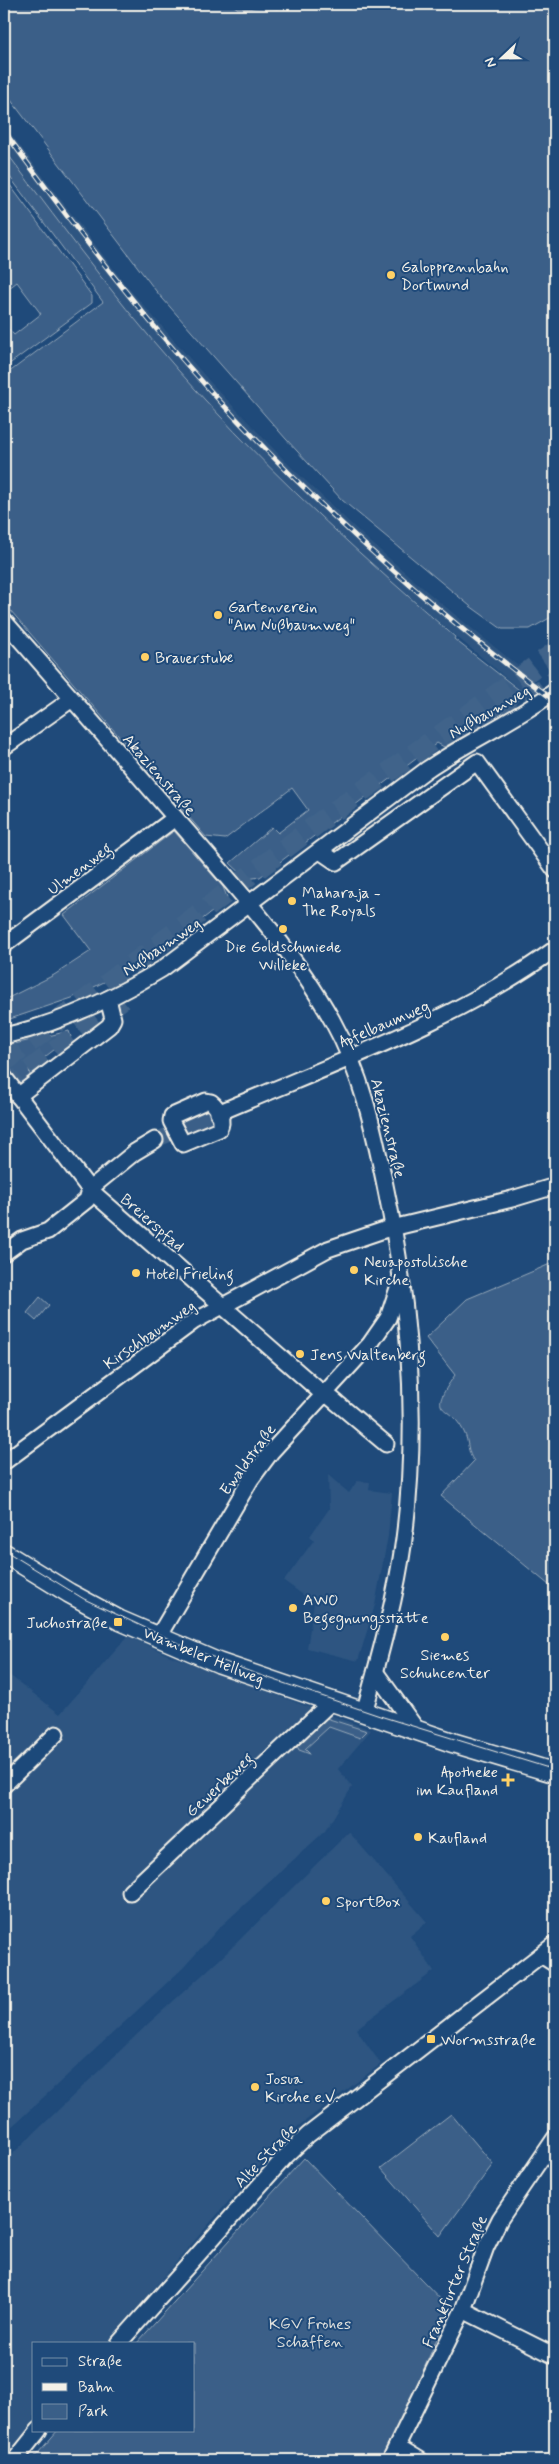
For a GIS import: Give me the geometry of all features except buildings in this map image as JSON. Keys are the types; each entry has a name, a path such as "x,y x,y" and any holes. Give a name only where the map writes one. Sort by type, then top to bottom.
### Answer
{"main road":[{"name":"Wambeler Hellweg","path":"4,1553 78,1598 158,1637 219,1663 364,1713 555,1773"}],"street":[{"name":"Akazienstraße","path":"4,621 249,904 313,988 350,1057 371,1118 402,1275 408,1325 412,1426 404,1541 392,1608 364,1713"},
{"name":"Nußbaumweg","path":"4,1036 58,1020 108,999 162,969 446,756 555,691"},
{"path":"4,748 72,699"},
{"path":"320,851 336,862 478,762 555,870"},
{"name":"Ulmenweg","path":"4,945 175,818"},
{"name":"Apfelbaumweg","path":"218,1113 464,1006 518,975 555,949"},
{"path":"18,1096 109,1026 113,1019 108,999"},
{"name":"Breierspfad","path":"4,1077 90,1190 320,1390 386,1444"},
{"path":"4,1253 22,1240 48,1231 87,1200 90,1190 135,1152 166,1136 171,1121 176,1114 206,1101 211,1102 222,1121 221,1127 183,1144 166,1136"},
{"name":"Kirschbaumweg","path":"4,1462 178,1332 328,1249 394,1227 512,1199 555,1186"},
{"name":"Ewaldstraße","path":"158,1637 251,1479 320,1390 370,1344 388,1318 402,1275"},
{"path":"388,1318 399,1318 408,1325"},
{"path":"376,1673 417,1730"},
{"name":"Gewerbeweg","path":"130,1892 331,1702"},
{"path":"4,1785 56,1734"},
{"name":"Alte Straße","path":"120,2342 285,2157 308,2135 555,1944"},
{"path":"541,1955 555,1964"},
{"name":"Frankfurter Straße","path":"390,2460 463,2310 486,2247 500,2219 555,2138"},
{"path":"463,2310 555,2356"},
{"path":"15,2460 38,2432"},
{"path":"397,2446 420,2460"}],"shaded area":[{"path":"232,4 285,4 277,9 262,7 238,9"},
{"path":"4,125 125,284 211,383 289,465 367,539 431,595 535,680 523,692 378,571 278,477 204,400 112,294 4,149"},
{"path":"4,640 14,652 4,660"},
{"path":"328,1475 349,1493 357,1481 370,1482 369,1490 392,1493 388,1536 375,1605 358,1661 307,1648 314,1603 284,1581 314,1540 310,1536 329,1509"},
{"path":"128,1636 168,1655 371,1730 338,1769 352,1787 325,1831 219,1928 183,1968 4,2134 4,1671 60,1714"},
{"path":"349,1832 427,1922 410,1936 434,1971 356,2029 381,2064 284,2137 108,2342 32,2342 32,2425 4,2460 4,2162 149,2023 220,1959"}],"green space":[{"name":"Galopprennbahn Dortmund","path":"4,4 555,4 555,615 530,629 502,629 470,606 342,500 286,439 156,291 4,91"},
{"path":"4,149 126,309 178,370 235,432 327,522 455,637 454,639 523,693 508,712 444,747 437,743 260,877 247,879 230,863 272,827 278,833 308,810 292,788 225,839 206,837 4,603 4,376 103,302 4,169"},
{"path":"4,177 92,296 92,303 4,368 4,324 14,335 41,314 17,282 4,292 4,279 6,277 4,274 4,227 10,222 4,213 7,207 4,202"},
{"path":"174,831 223,887 227,897 224,903 146,961 72,998 4,1021 4,997 6,999 54,975 91,951 64,915"},
{"path":"69,1031 71,1037 29,1069 31,1080 24,1086 4,1061 4,1048 6,1046"},
{"path":"207,1108 214,1125 187,1136 180,1120"},
{"path":"555,1262 555,1590 441,1496 474,1461 464,1432 458,1422 441,1404 446,1389 455,1375 426,1338 467,1299"},
{"path":"40,1297 49,1305 36,1321 27,1313"},
{"path":"326,1718 367,1731 360,1738 329,1727 305,1749 310,1754 299,1750 297,1746"},
{"path":"451,2114 493,2164 440,2236 381,2168"},
{"name":"KGV Frohes Schaffen","path":"304,2158 450,2309 384,2460 32,2460 56,2432 195,2432 195,2342 138,2342"}],"tunnel":[{"path":"4,1062 321,821 555,652"},
{"path":"501,720 555,680"},
{"path":"4,1090 126,996"},
{"path":"155,1140 168,1135"}],"tram line":[{"path":"4,1550 84,1599 182,1645 251,1672 380,1716 555,1770"}],"railway":[{"path":"4,131 142,312 207,387 253,436 300,484 399,575 450,619 555,701"}],"place":[{"name":"Galopprennbahn Dortmund","path":"391,275"},
{"name":"Gartenverein \"Am Nußbaumweg\"","path":"218,615"},
{"name":"Brauerstube","path":"145,657"},
{"name":"Maharaja - The Royals","path":"292,901"},
{"name":"Die Goldschmiede Willeke","path":"283,929"},
{"name":"Neuapostolische Kirche","path":"354,1270"},
{"name":"Hotel Frieling","path":"136,1273"},
{"name":"Jens Waltenberg","path":"300,1354"},
{"name":"AWO Begegnungsstätte","path":"293,1608"},
{"name":"Juchostraße","path":"118,1622"},
{"name":"Siemes Schuhcenter","path":"445,1637"},
{"name":"Apotheke im Kaufland","path":"508,1780"},
{"name":"Kaufland","path":"418,1837"},
{"name":"SportBox","path":"326,1901"},
{"name":"Wormsstraße","path":"431,2039"},
{"name":"Josua Kirche e.V.","path":"255,2087"}]}
